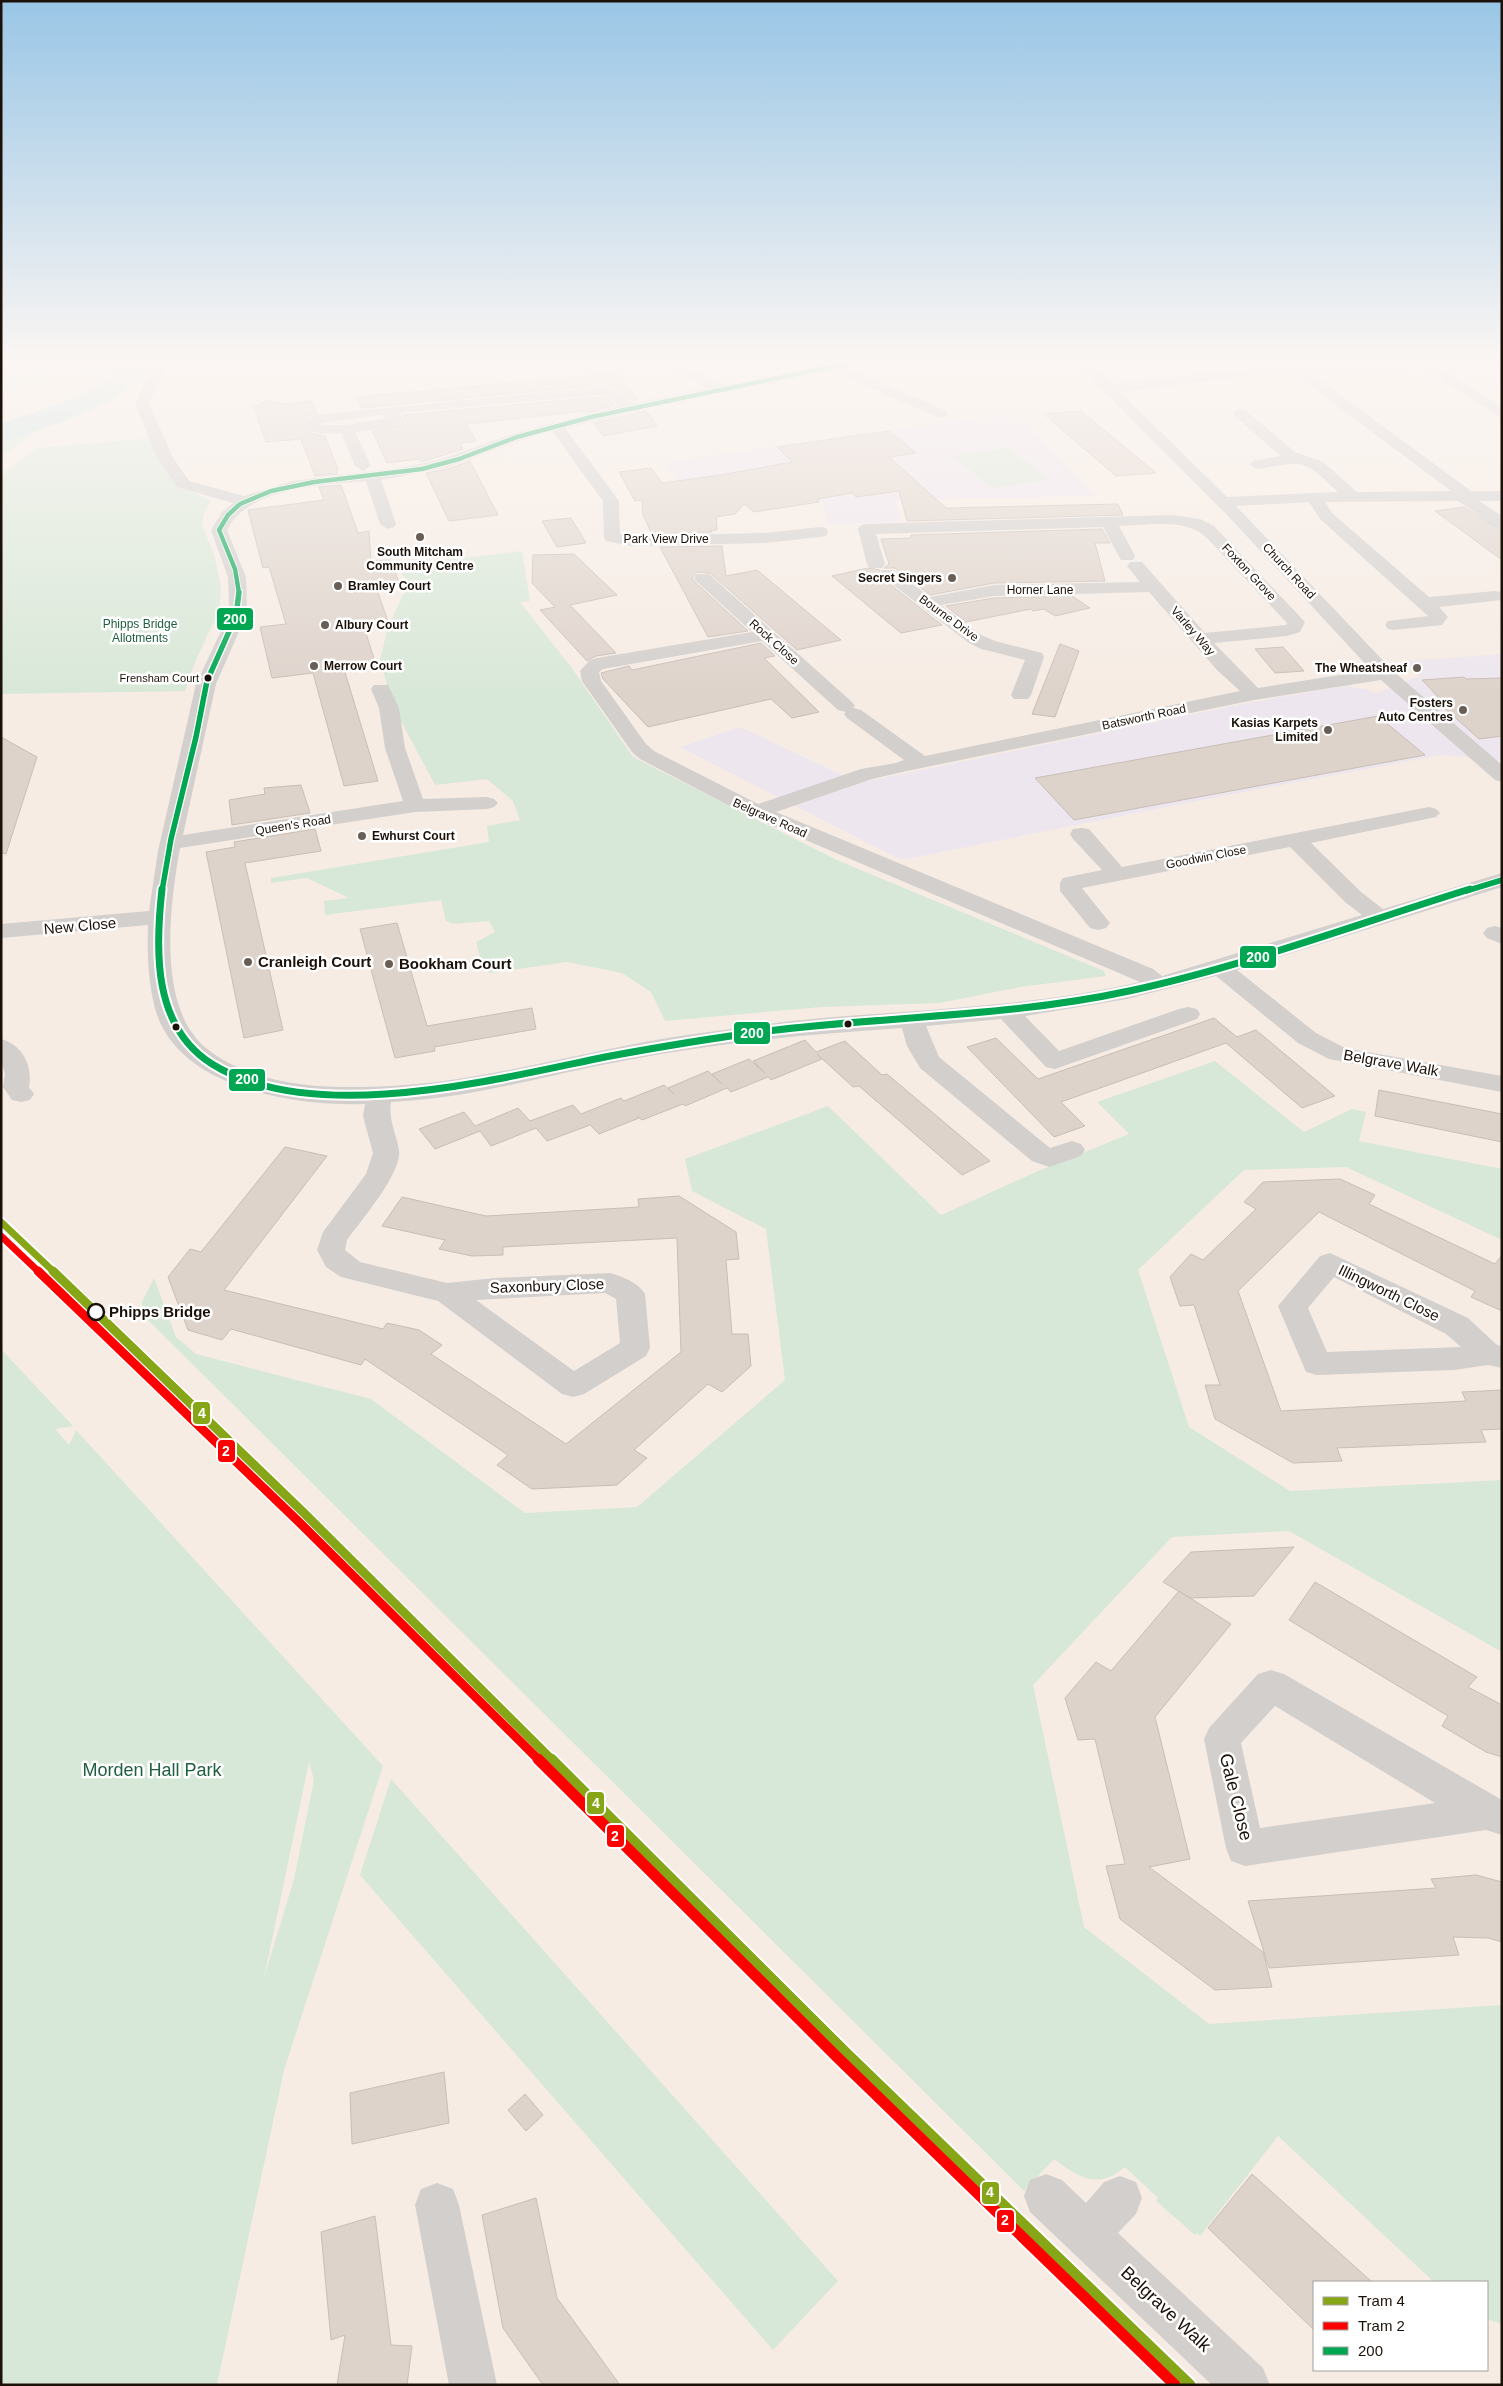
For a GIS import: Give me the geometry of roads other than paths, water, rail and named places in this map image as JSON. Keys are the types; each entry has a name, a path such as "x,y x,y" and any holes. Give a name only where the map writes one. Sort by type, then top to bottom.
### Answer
{"street":[{"path":"174,471 183,484 245,501"},
{"path":"366,471 270,491 245,501 224,518 220,530 240,588 238,603 234,622 205,686 203,706 171,843 158,917 162,978 170,1016 180,1034 193,1050 217,1066 241,1077 288,1090 348,1096 379,1095 453,1087 626,1052 819,1024 912,1020 1007,1012 1079,1002 1157,985 1502,880"},
{"path":"368,471 388,524"},
{"name":"Park View Drive","path":"589,471 611,501 612,537 631,541 736,539 820,532"},
{"name":"Church Road","path":"1191,471 1341,625 1385,674 1502,776"},
{"path":"1325,471 1353,497"},
{"path":"1433,471 1502,524"},
{"path":"1222,502 1314,497 1502,496"},
{"path":"1314,497 1326,516 1439,617 1436,621 1394,624"},
{"name":"Foxton Grove","path":"882,569 866,530 1186,521 1205,526 1296,622 1294,628 1287,631 1201,639"},
{"name":"Varley Way","path":"1108,522 1132,561 1224,666 1254,694"},
{"name":"Bourne Drive","path":"882,569 975,639 988,645 1035,657 1021,695"},
{"name":"Rock Close","path":"702,578 850,710 906,766"},
{"name":"Horner Lane","path":"927,602 975,593 1004,590 1106,590 1154,586"},
{"path":"1425,603 1495,596"},
{"name":"Belgrave Road","path":"765,635 714,646 665,652 597,664 589,671 592,681 639,748 647,754 756,812 1145,974 1157,985"},
{"name":"Batsworth Road","path":"756,812 868,773 1254,694 1385,674"},
{"path":"381,689 388,708 395,748 415,806"},
{"name":"Queen's Road","path":"171,843 415,806 487,803"},
{"name":"Goodwin Close","path":"1098,922 1071,892 1070,884 1429,813"},
{"path":"1081,834 1116,874"},
{"path":"1295,840 1353,897 1379,917"},
{"name":"New Close","path":"1,931 158,917"},
{"name":"Belgrave Walk","path":"1219,967 1307,1038 1338,1054 1502,1084"},
{"path":"1007,1012 1055,1060 1188,1014"},
{"path":"912,1020 920,1046 929,1062 1041,1155 1048,1158 1072,1150"},
{"path":"1,1047 16,1062 19,1074 16,1087 21,1094"},
{"name":"Saxonbury Close","path":"379,1095 376,1116 386,1153 379,1176 333,1238 331,1250 336,1260 351,1270 447,1293 495,1288 610,1283 630,1294 635,1348 573,1386 482,1321 447,1293"},
{"name":"Illingworth Close","path":"1330,1263 1457,1326 1495,1355 1454,1359 1317,1364 1293,1306 1330,1263"},
{"name":"Gale Close","path":"1271,1685 1494,1815 1245,1848 1222,1738 1271,1685"},
{"name":"Belgrave Walk","path":"1046,2196 1246,2385"},
{"path":"1087,2234 1120,2198"},
{"path":"437,2204 473,2385"}],"tram line":[{"name":"4","path":"1,1222 204,1415 848,2055 1190,2385"},
{"name":"2","path":"1,1236 300,1523 790,2011 1175,2385"}],"place":[{"name":"South Mitcham Community Centre","path":"420,537"},
{"name":"Secret Singers","path":"952,578"},
{"name":"Bramley Court","path":"338,586"},
{"name":"Albury Court","path":"325,625"},
{"name":"Merrow Court","path":"314,666"},
{"name":"The Wheatsheaf","path":"1417,668"},
{"name":"Frensham Court","path":"208,678"},
{"name":"Fosters Auto Centres","path":"1463,710"},
{"name":"Kasias Karpets Limited","path":"1328,730"},
{"name":"Ewhurst Court","path":"362,836"},
{"name":"Cranleigh Court","path":"248,962"},
{"name":"Bookham Court","path":"389,964"},
{"name":"Phipps Bridge","path":"96,1312"}],"park label":[{"name":"Phipps Bridge Allotments","path":"140,631"},
{"name":"Morden Hall Park","path":"152,1770"}]}
